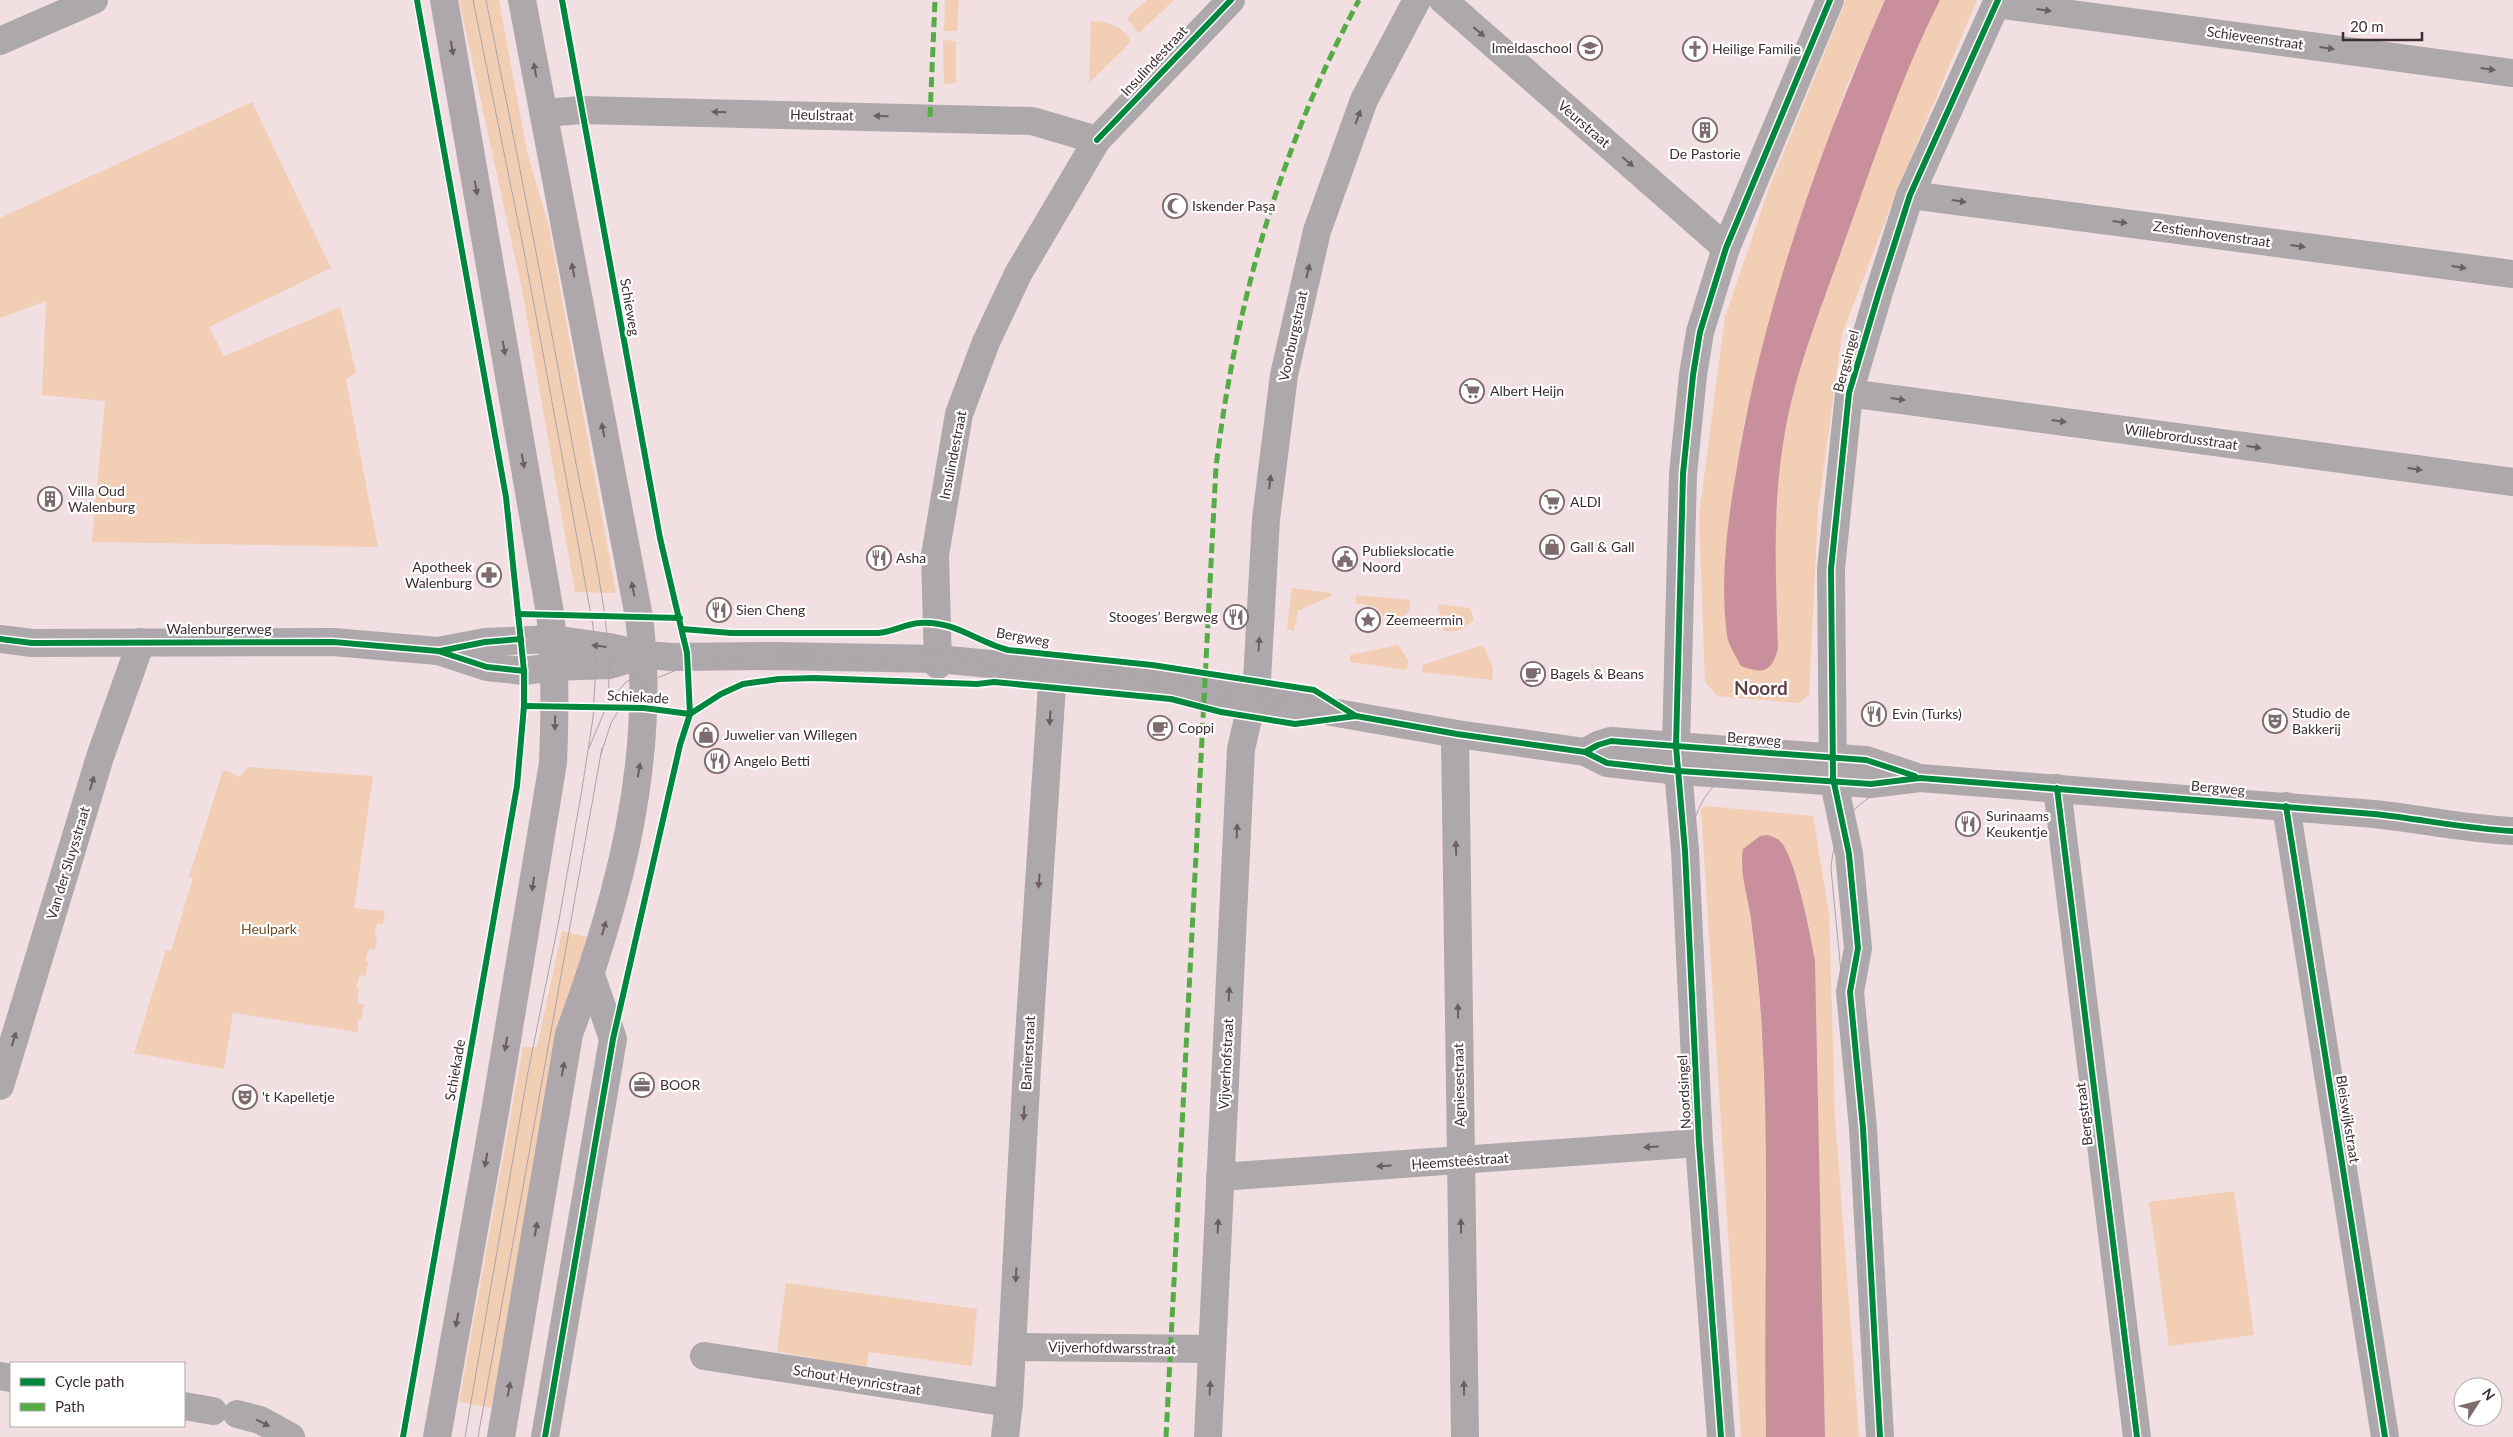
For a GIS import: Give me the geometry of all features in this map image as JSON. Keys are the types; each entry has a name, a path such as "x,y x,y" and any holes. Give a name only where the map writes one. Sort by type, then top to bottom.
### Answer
{"main road":[{"path":"437,1437 495,1112 553,763 554,667 553,639 444,0"},
{"path":"522,0 639,617 644,655"},
{"name":"Walenburgerweg","path":"0,639 32,643 333,642 438,651 487,666 524,671 554,667 609,665 644,655"},
{"name":"Walenburgerweg","path":"438,651 485,642 553,639 609,647 644,655"},
{"name":"Bergweg","path":"644,655 938,662 1053,670 1254,695 1457,734 1585,752 1607,763 1678,758 1833,770 1871,784 1920,778 2286,806 2420,819 2486,830 2513,830"},
{"name":"Schiekade","path":"501,1437 569,1034 591,975 622,865 640,762 644,708 644,655"},
{"name":"Bergweg","path":"2486,830 2513,843"}],"street":[{"path":"0,41 94,0"},
{"name":"Insulindestraat","path":"938,662 935,555 959,414 986,342 1018,274 1097,140 1231,0"},
{"name":"Voorburgstraat","path":"1254,695 1257,680 1266,518 1284,374 1317,231 1364,100 1417,0"},
{"name":"Veurstraat","path":"1443,0 1726,248"},
{"path":"1678,758 1680,549 1686,444 1700,332 1726,248 1825,2"},
{"name":"Schieveenstraat","path":"1997,2 2513,73"},
{"name":"Bergsingel","path":"1833,770 1831,568 1849,393 1910,195 1997,2"},
{"name":"Heulstraat","path":"544,113 581,110 930,117 1032,121 1097,140"},
{"name":"Zestienhovenstraat","path":"1910,195 2513,274"},
{"name":"Willebrordusstraat","path":"1849,393 2513,482"},
{"name":"Van der Sluysstraat","path":"0,1086 100,757 141,642"},
{"name":"Banierstraat","path":"1005,1437 1009,1404 1027,1067 1053,670"},
{"name":"Vijverhofstraat","path":"1208,1437 1242,749 1254,695"},
{"name":"Agniesestraat","path":"1457,734 1455,758 1465,1437"},
{"name":"Noordsingel","path":"1678,758 1699,1143 1721,1437"},
{"path":"1833,770 1849,854 1858,948 1850,992 1863,1128 1880,1437"},
{"name":"Bergstraat","path":"2057,788 2137,1437"},
{"name":"Bleiswijkstraat","path":"2286,806 2385,1437"},
{"path":"545,1437 566,1326 613,1039 591,975"},
{"name":"Heemsteêstraat","path":"1220,1177 1699,1143"},
{"name":"Vijverhofdwarsstraat","path":"1012,1347 1212,1349"},
{"name":"Schout Heynricstraat","path":"704,1356 1009,1404"},
{"path":"185,1406 225,1412 260,1420 288,1437"}],"green space":[{"path":"459,0 499,0 527,152 549,227 616,593 575,592 522,290"},
{"path":"945,0 959,0 957,31 944,31"},
{"path":"1147,0 1174,0 1139,33 1127,18"},
{"path":"1846,0 1885,0 1847,86 1802,217 1744,423 1730,510 1725,560 1727,636 1741,665 1778,649 1776,517 1784,438 1802,364 1876,152 1912,60 1940,0 1977,0 1898,188 1842,334 1818,509 1809,695 1799,703 1717,696 1705,682 1699,516 1725,317 1768,191"},
{"path":"1091,21 1109,23 1119,28 1131,42 1089,83"},
{"path":"943,40 956,41 956,83 944,84"},
{"path":"252,102 331,268 209,327 224,356 340,307 356,372 346,380 378,547 92,542 105,401 42,395 46,301 0,318 0,218"},
{"path":"1292,588 1332,593 1331,596 1298,611 1294,631 1287,629"},
{"path":"1356,595 1410,600 1410,610 1392,626 1376,607 1355,603"},
{"path":"1438,604 1470,608 1474,620 1459,631 1444,631"},
{"path":"1398,645 1408,660 1407,670 1350,662 1350,655"},
{"path":"1483,645 1493,668 1492,680 1422,672 1423,665"},
{"name":"Heulpark","path":"248,767 373,776 354,908 385,911 383,924 377,923 374,935 377,936 375,950 369,949 365,961 368,962 366,976 360,975 356,987 359,988 357,1003 364,1005 361,1020 358,1019 358,1032 233,1013 224,1069 134,1053 166,950 171,951 193,878 189,877 223,770 239,777"},
{"path":"1707,806 1813,816 1829,913 1835,1116 1859,1437 1825,1437 1815,960 1798,883 1780,840 1754,842 1746,849 1741,863 1760,1005 1764,1077 1766,1149 1766,1437 1741,1437 1701,809"},
{"path":"562,931 588,937 494,1408 459,1402 523,1047 537,1047"},
{"path":"2234,1191 2254,1335 2169,1346 2149,1202"},
{"path":"786,1283 977,1309 972,1366 869,1352 866,1369 777,1351"}],"shaded area":[{"path":"1885,0 1940,0 1925,30 1888,121 1818,317 1795,389 1780,464 1776,517 1778,649 1769,667 1765,670 1755,670 1741,666 1729,643 1724,595 1725,554 1730,513 1747,413 1777,292 1816,172"},
{"path":"1768,835 1779,840 1791,861 1810,933 1815,960 1825,1437 1766,1437 1766,1134 1764,1083 1758,976 1742,858 1743,849 1760,836"}],"tram line":[{"path":"465,1437 528,1072 559,920 582,789 593,718 596,665 593,626 570,499 524,251 473,0"},
{"path":"486,0 599,578 607,641 608,703"},
{"path":"589,748 608,703 625,683 649,666 679,655 700,652 798,650 938,654 1107,671 1209,685 1444,726 1546,741 2379,807 2513,826"},
{"path":"601,754 611,723 631,696 648,682 688,665 752,661 938,665 1102,680 1212,695 1455,738 1597,758 1833,778 2057,792 2374,817 2513,840"},
{"path":"478,1437 602,748"},
{"path":"1730,1437 1690,836 1696,815 1705,797 1718,782 1737,769"},
{"path":"1869,1437 1855,1117 1831,869 1837,839 1849,816 1869,798 1897,786"}],"marked path":[{"path":"930,117 935,0"},
{"path":"1166,1437 1216,467 1236,345 1249,285 1265,227 1284,169 1306,112 1359,0"}],"cycle path":[{"path":"403,1437 517,786 524,706 524,671 506,497 417,0"},
{"name":"Schieweg","path":"545,1437 613,1039 680,745 690,714 687,653 660,538 562,0"},
{"path":"1097,140 1231,0"},
{"path":"1721,1437 1699,1143 1685,851 1676,746 1683,474 1693,375 1700,332 1726,248 1830,0"},
{"path":"1880,1437 1863,1128 1850,992 1858,948 1849,854 1833,778 1831,569 1849,393 1910,195 1998,0"},
{"path":"518,614 680,618"},
{"path":"682,629 731,633 878,633 919,623 932,623 954,628 1008,650 1152,665 1314,690 1356,716"},
{"path":"0,639 32,643 333,642 438,651 487,667 524,671"},
{"path":"440,651 485,642 521,639"},
{"path":"524,706 644,708 690,714 721,694 743,684 779,679 815,678 977,684 994,682 1171,699 1221,712 1295,724 1356,716 1457,734 1585,752 1607,763 1679,771 1871,784 1920,778 2374,814 2513,831"},
{"path":"1585,752 1611,741 1866,760 1915,776"},
{"path":"2057,788 2137,1437"},
{"path":"2286,806 2385,1437"}],"place":[{"name":"Imeldaschool","path":"1590,48"},
{"name":"Heilige Familie","path":"1695,49"},
{"name":"De Pastorie","path":"1705,130"},
{"name":"Iskender Paşa","path":"1175,206"},
{"name":"Albert Heijn","path":"1472,391"},
{"name":"Villa Oud Walenburg","path":"50,499"},
{"name":"ALDI","path":"1552,502"},
{"name":"Gall & Gall","path":"1552,547"},
{"name":"Asha","path":"879,558"},
{"name":"Publiekslocatie Noord","path":"1345,559"},
{"name":"Apotheek Walenburg","path":"489,575"},
{"name":"Sien Cheng","path":"719,610"},
{"name":"Stooges’ Bergweg","path":"1236,617"},
{"name":"Zeemeermin","path":"1368,620"},
{"name":"Bagels & Beans","path":"1533,674"},
{"name":"Evin (Turks)","path":"1874,714"},
{"name":"Studio de Bakkerij","path":"2275,721"},
{"name":"Coppi","path":"1160,728"},
{"name":"Juwelier van Willegen","path":"706,735"},
{"name":"Angelo Betti","path":"717,761"},
{"name":"Surinaams Keukentje","path":"1968,824"},
{"name":"BOOR","path":"642,1085"},
{"name":"'t Kapelletje","path":"245,1097"}],"district":[{"name":"Noord","path":"1761,688"}]}
